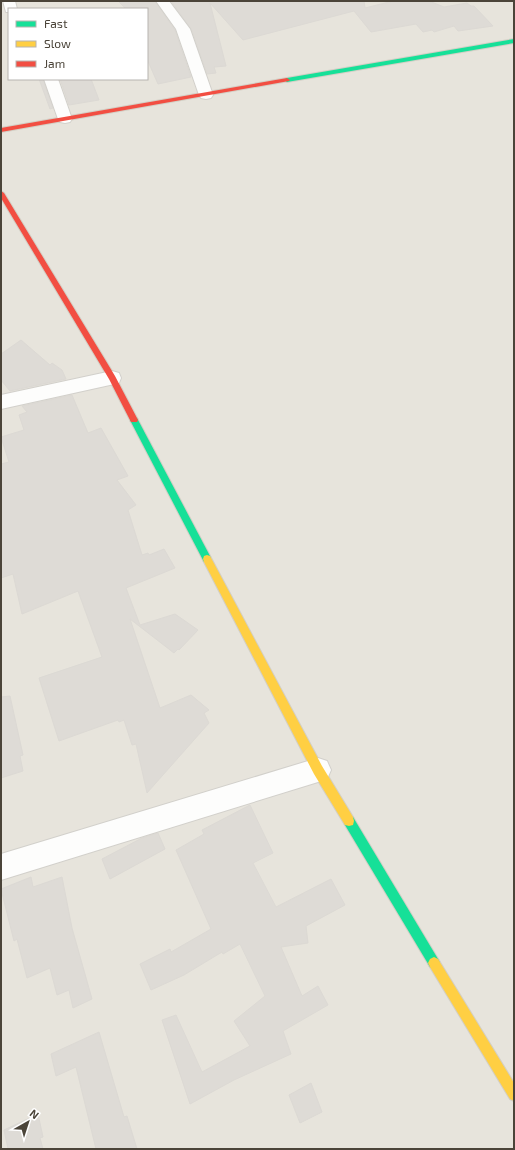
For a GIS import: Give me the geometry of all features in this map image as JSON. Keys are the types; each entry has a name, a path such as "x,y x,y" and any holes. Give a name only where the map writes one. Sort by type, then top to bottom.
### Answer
{"street":[{"path":"162,1 183,29 206,95"},
{"path":"1,130 514,41"},
{"path":"51,80 65,119"},
{"path":"1,193 112,378 318,770 514,1095"},
{"path":"1,402 112,378"},
{"path":"1,867 318,770"}],"shaded area":[{"path":"1,1 514,1 514,1149 1,1149"}],"building":[{"path":"118,1 155,1 175,30 191,77 158,84 148,61 148,8 125,8"},
{"path":"171,1 364,1 365,8 393,1 429,1 444,7 467,3 474,6 493,26 458,31 454,26 434,32 432,30 423,32 416,24 371,32 354,11 243,40 210,3 226,66 214,67 216,73 207,74 191,29"},
{"path":"39,80 43,80 53,108 50,109"},
{"path":"60,80 91,80 99,100 69,105"},
{"path":"21,340 50,365 52,363 62,370 66,379 10,391 1,380 1,354"},
{"path":"72,395 88,433 101,428 128,476 117,480 136,505 128,510 142,555 148,553 149,555 164,549 175,568 126,588 140,625 175,614 198,630 179,650 178,649 174,653 130,619 160,708 191,695 209,710 204,713 209,723 147,793 136,744 132,745 124,720 119,722 118,720 59,741 39,678 102,657 78,591 22,614 13,574 1,578 1,464 9,462 1,437 24,430 19,415 27,412 22,406"},
{"path":"10,696 23,755 20,756 23,771 1,778 1,697"},
{"path":"250,805 273,853 253,863 276,907 331,879 345,905 306,926 308,943 281,947 302,996 318,986 328,1005 283,1031 291,1054 234,1080 190,1104 162,1020 176,1015 202,1072 250,1046 234,1021 265,996 240,944 223,954 222,952 184,975 151,990 140,964 170,949 171,952 211,929 176,850 204,834 202,830"},
{"path":"158,833 165,849 110,879 102,859 142,838"},
{"path":"31,877 33,887 62,877 72,928 92,999 73,1008 69,990 57,995 50,968 27,978 17,939 14,941 1,889"},
{"path":"99,1032 124,1117 127,1116 137,1149 96,1149 76,1067 56,1076 51,1054"},
{"path":"311,1083 322,1112 300,1123 289,1095"},
{"path":"38,1114 43,1137 40,1138 43,1149 8,1149 4,1130"}],"traffic: fast":[{"path":"287,80 514,41"},
{"path":"134,420 207,559"},
{"path":"349,821 434,963"}],"traffic: slow":[{"path":"207,559 318,770 349,821"},
{"path":"434,963 514,1095"}],"traffic: jam":[{"path":"1,130 287,80"},
{"path":"1,193 112,378 134,420"}]}
